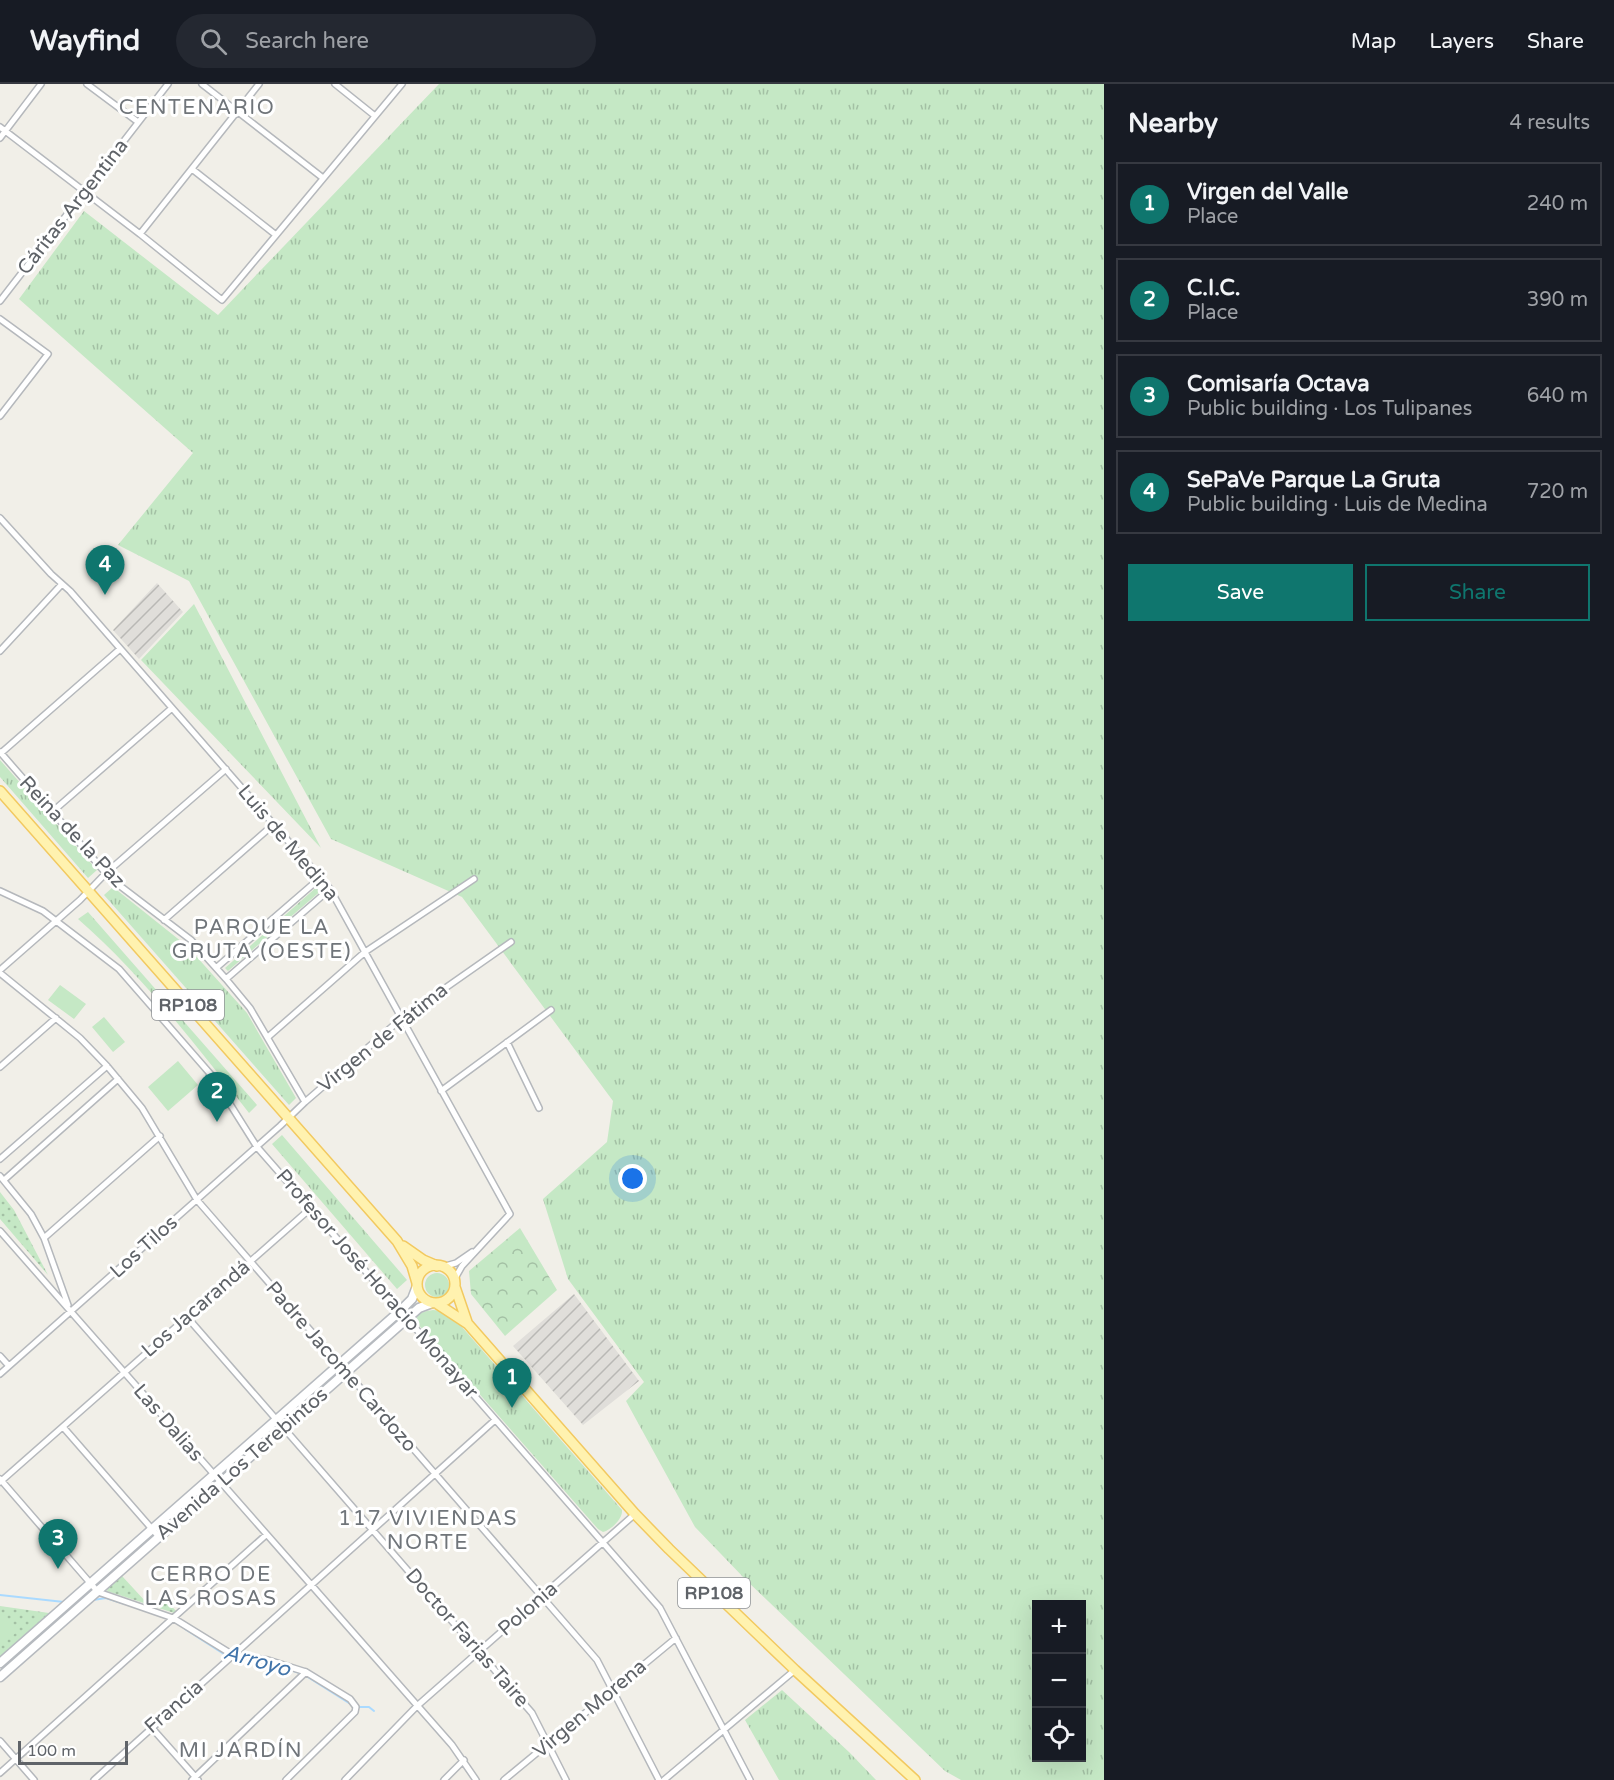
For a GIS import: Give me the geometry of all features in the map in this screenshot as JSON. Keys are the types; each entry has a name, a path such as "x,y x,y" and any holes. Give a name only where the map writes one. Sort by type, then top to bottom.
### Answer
{"main road":[{"name":"RP108","path":"0,790 397,1241 412,1266 422,1297 468,1324 635,1514 795,1670 915,1780"},
{"name":"RP108","path":"397,1241 423,1260 450,1272 468,1324"},
{"path":"417,1284 422,1272 432,1266 440,1266"},
{"path":"434,1303 447,1299 454,1289 454,1281"},
{"name":"Avenida Los Terebintos","path":"0,1663 400,1311 412,1299 417,1284"},
{"name":"Avenida Los Terebintos","path":"0,1677 419,1308 434,1303"}],"street":[{"path":"0,138 3,129 41,84"},
{"path":"87,84 138,122"},
{"name":"Cáritas Argentina","path":"0,301 168,84"},
{"path":"202,84 323,178"},
{"path":"140,234 259,84"},
{"path":"335,84 375,116"},
{"path":"3,129 222,300 402,84"},
{"path":"192,169 276,235"},
{"path":"0,319 48,354 0,417"},
{"name":"Luis de Medina","path":"0,518 120,649 330,889 510,1214 480,1246"},
{"path":"0,530 5,524"},
{"path":"0,651 62,584"},
{"path":"0,753 120,649"},
{"path":"52,812 172,708"},
{"name":"Reina de la Paz","path":"0,753 105,873 191,940 216,968 250,1008 305,1102"},
{"path":"0,971 105,873 226,769"},
{"path":"164,920 274,824"},
{"path":"216,968 320,878"},
{"path":"268,1037 366,952 474,879"},
{"path":"226,980 330,889"},
{"name":"Profesor José Horacio Monayar","path":"0,891 43,911 119,969 213,1077 257,1147 660,1608 750,1780"},
{"name":"Virgen de Fátima","path":"288,1119 401,1019 512,942"},
{"name":"Padre Jacome Cardozo","path":"0,971 80,1038 107,1066 142,1108 197,1200 597,1660 659,1780"},
{"path":"441,1091 551,1010"},
{"path":"0,1067 56,1018"},
{"path":"507,1042 539,1108"},
{"path":"0,1160 107,1066"},
{"path":"71,1311 62,1292 44,1238 31,1214 2,1178 118,1079"},
{"name":"Los Tilos","path":"0,1374 288,1119"},
{"path":"44,1238 160,1136"},
{"name":"Los Jacarandá","path":"0,1481 311,1208"},
{"name":"Las Dalias","path":"1,1235 71,1311 417,1706 464,1760 476,1780"},
{"path":"440,1266 456,1263 480,1246"},
{"path":"454,1281 462,1266 480,1246"},
{"name":"Doctor Farias Taire","path":"187,1317 532,1713 567,1780"},
{"path":"0,1356 9,1366"},
{"name":"Francia","path":"94,1780 495,1420"},
{"path":"63,1427 159,1537"},
{"path":"0,1481 98,1592 173,1618 233,1655 268,1660 306,1672 350,1699 356,1707 355,1712 286,1780"},
{"name":"Polonia","path":"345,1780 417,1706 635,1514"},
{"path":"0,1773 266,1535"},
{"name":"Virgen Morena","path":"504,1780 676,1638"},
{"path":"664,1780 795,1670"},
{"path":"151,1727 195,1779 306,1672"},
{"path":"0,1741 34,1780"},
{"path":"444,1780 464,1760"}],"shaded area":[{"path":"157,583 183,612 139,659 113,630"},
{"path":"574,1294 639,1381 583,1425 513,1346"}],"green space":[{"path":"439,84 1104,84 1104,1780 961,1780 945,1771 746,1580 695,1527 626,1401 644,1382 568,1279 543,1199 607,1142 613,1101 462,897 331,839 189,581 118,545 193,453 19,299 84,211 218,315"},
{"path":"194,604 321,848 141,660"},
{"path":"0,760 97,870 88,878 0,777"},
{"path":"319,885 323,889 228,971 225,968"},
{"path":"113,887 187,946 247,1013 296,1098 289,1105 104,895"},
{"path":"88,912 257,1105 249,1113 147,988 78,919"},
{"path":"60,985 86,1004 74,1019 48,1000"},
{"path":"104,1017 125,1042 113,1052 92,1027"},
{"path":"178,1061 198,1085 168,1111 148,1087"},
{"path":"282,1135 407,1280 397,1289 272,1144"},
{"path":"0,1192 14,1210 48,1275 0,1219"},
{"path":"520,1228 557,1290 505,1336 471,1294 469,1271"},
{"path":"437,1273 445,1277 449,1285 445,1293 437,1297 429,1293 425,1285 429,1277"},
{"path":"433,1310 442,1311 455,1319 622,1510 621,1517 613,1527 603,1532 598,1529 417,1323 416,1319 419,1315"},
{"path":"122,1576 146,1602 159,1601 163,1597 176,1611 174,1613 107,1591"},
{"path":"0,1606 49,1613 0,1657"},
{"path":"4,1615 18,1631 5,1642 0,1637 0,1618"},
{"path":"782,1690 876,1780 779,1780 745,1720"}],"waterway":[{"name":"Arroyo","path":"0,1595 64,1602"},
{"name":"Arroyo","path":"93,1600 106,1598 125,1604"},
{"name":"Arroyo","path":"185,1629 230,1658 268,1663 303,1674 352,1705"},
{"name":"Arroyo","path":"357,1707 369,1707 374,1711"}],"place":[{"name":"SePaVe Parque La Gruta","path":"105,595"},
{"name":"C.I.C.","path":"217,1122"},
{"name":"Virgen del Valle","path":"512,1408"},
{"name":"Comisaría Octava","path":"58,1569"}],"district":[{"name":"CENTENARIO","path":"197,107"},
{"name":"PARQUE LA GRUTA (OESTE)","path":"262,939"},
{"name":"117 VIVIENDAS NORTE","path":"428,1530"},
{"name":"CERRO DE LAS ROSAS","path":"211,1586"},
{"name":"MI JARDÍN","path":"241,1750"}]}
